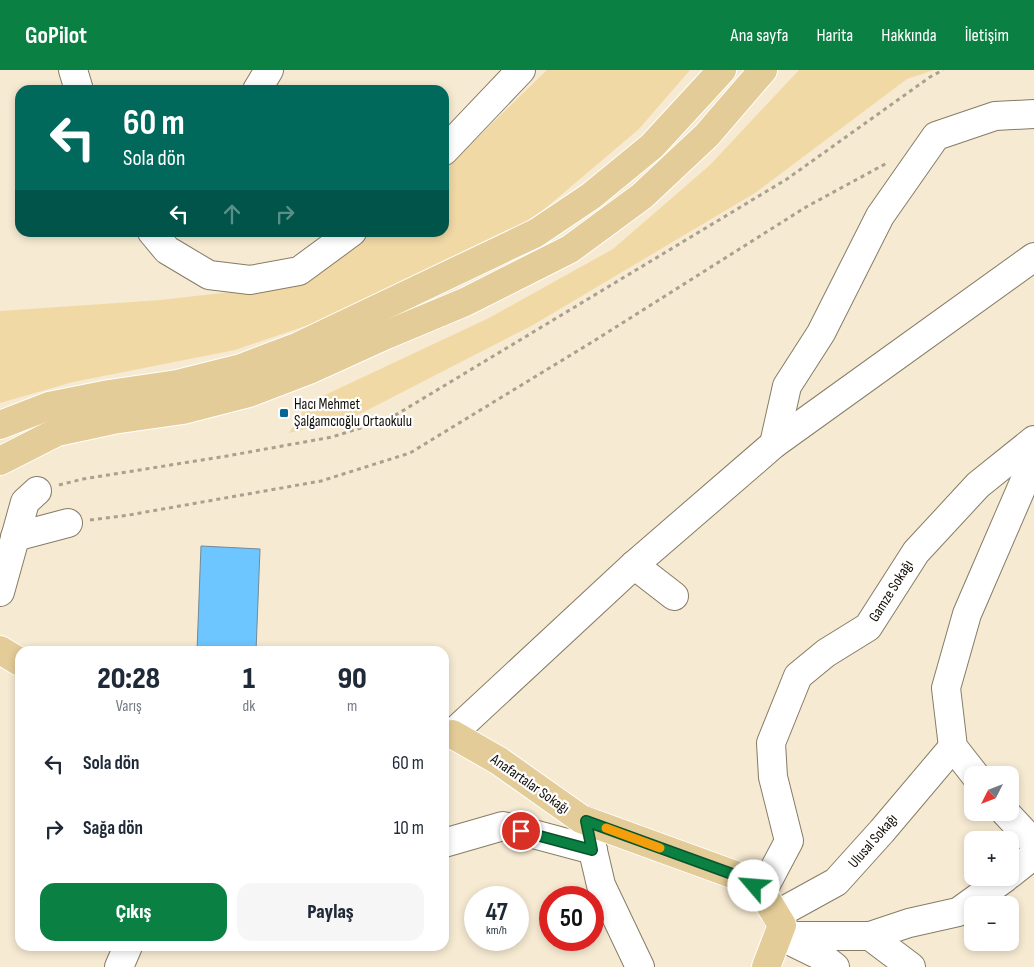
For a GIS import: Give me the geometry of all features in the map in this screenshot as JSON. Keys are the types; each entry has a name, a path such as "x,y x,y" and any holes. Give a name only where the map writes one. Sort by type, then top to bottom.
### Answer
{"main road":[{"path":"0,425 50,406 109,394 177,384 241,368 299,346 528,237 591,196 652,146 722,70"},
{"path":"0,461 57,432 113,420 183,410 249,393 309,370 386,334 465,302 570,249 642,196 707,135 763,70"},
{"path":"0,650 15,659"},
{"name":"Anafartalar Sokağı","path":"449,736 499,761 586,821 746,879 762,892 777,925"},
{"path":"766,967 777,925"}],"street":[{"path":"73,70 78,85"},
{"path":"260,85 269,70"},
{"path":"449,146 521,70"},
{"path":"774,444 787,386 821,333 880,216 936,136 995,116 1034,114"},
{"path":"166,238 209,275 250,280 299,272 345,237"},
{"path":"449,734 634,565 774,444 1034,257"},
{"name":"Gamze Sokağı","path":"762,892 789,841 773,778 771,743 798,676 826,653 868,628 916,552 978,485 1034,440"},
{"path":"968,766 953,747 946,688 967,614 1034,459"},
{"path":"0,592 25,502 37,491"},
{"path":"15,537 68,522"},
{"path":"634,565 674,596"},
{"name":"Ulusal Sokağı","path":"777,925 836,882 953,747"},
{"path":"586,821 601,885 640,967"},
{"path":"1013,821 1034,843"},
{"path":"449,841 503,826 592,850"},
{"path":"1019,867 1034,855"},
{"path":"777,925 870,936 909,923 958,912 994,886"},
{"path":"777,925 835,967"},
{"path":"870,936 911,967"},
{"path":"119,967 126,951"}],"path":[{"path":"37,491 83,479 217,458 332,437 389,419 787,178 930,77 943,70"},
{"path":"68,522 130,515 321,481 410,453 597,339 806,207 893,160"}],"shaded area":[{"path":"547,70 690,70 639,129 528,223 364,306 235,350 73,382 0,403 0,311 161,300 299,284 365,237 449,237 449,165"},
{"path":"799,70 934,70 907,79 755,193 533,325 352,418 289,433 308,403 489,318 613,249 710,165"}],"building":[{"path":"201,546 260,549 256,646 197,646"}],"slow traffic":[{"path":"606,828 660,848"}],"place":[{"name":"Hacı Mehmet Şalgamcıoğlu Ortaokulu","path":"284,413"}],"route":[{"path":"521,831 592,850 586,821 746,879 754,886"}]}
